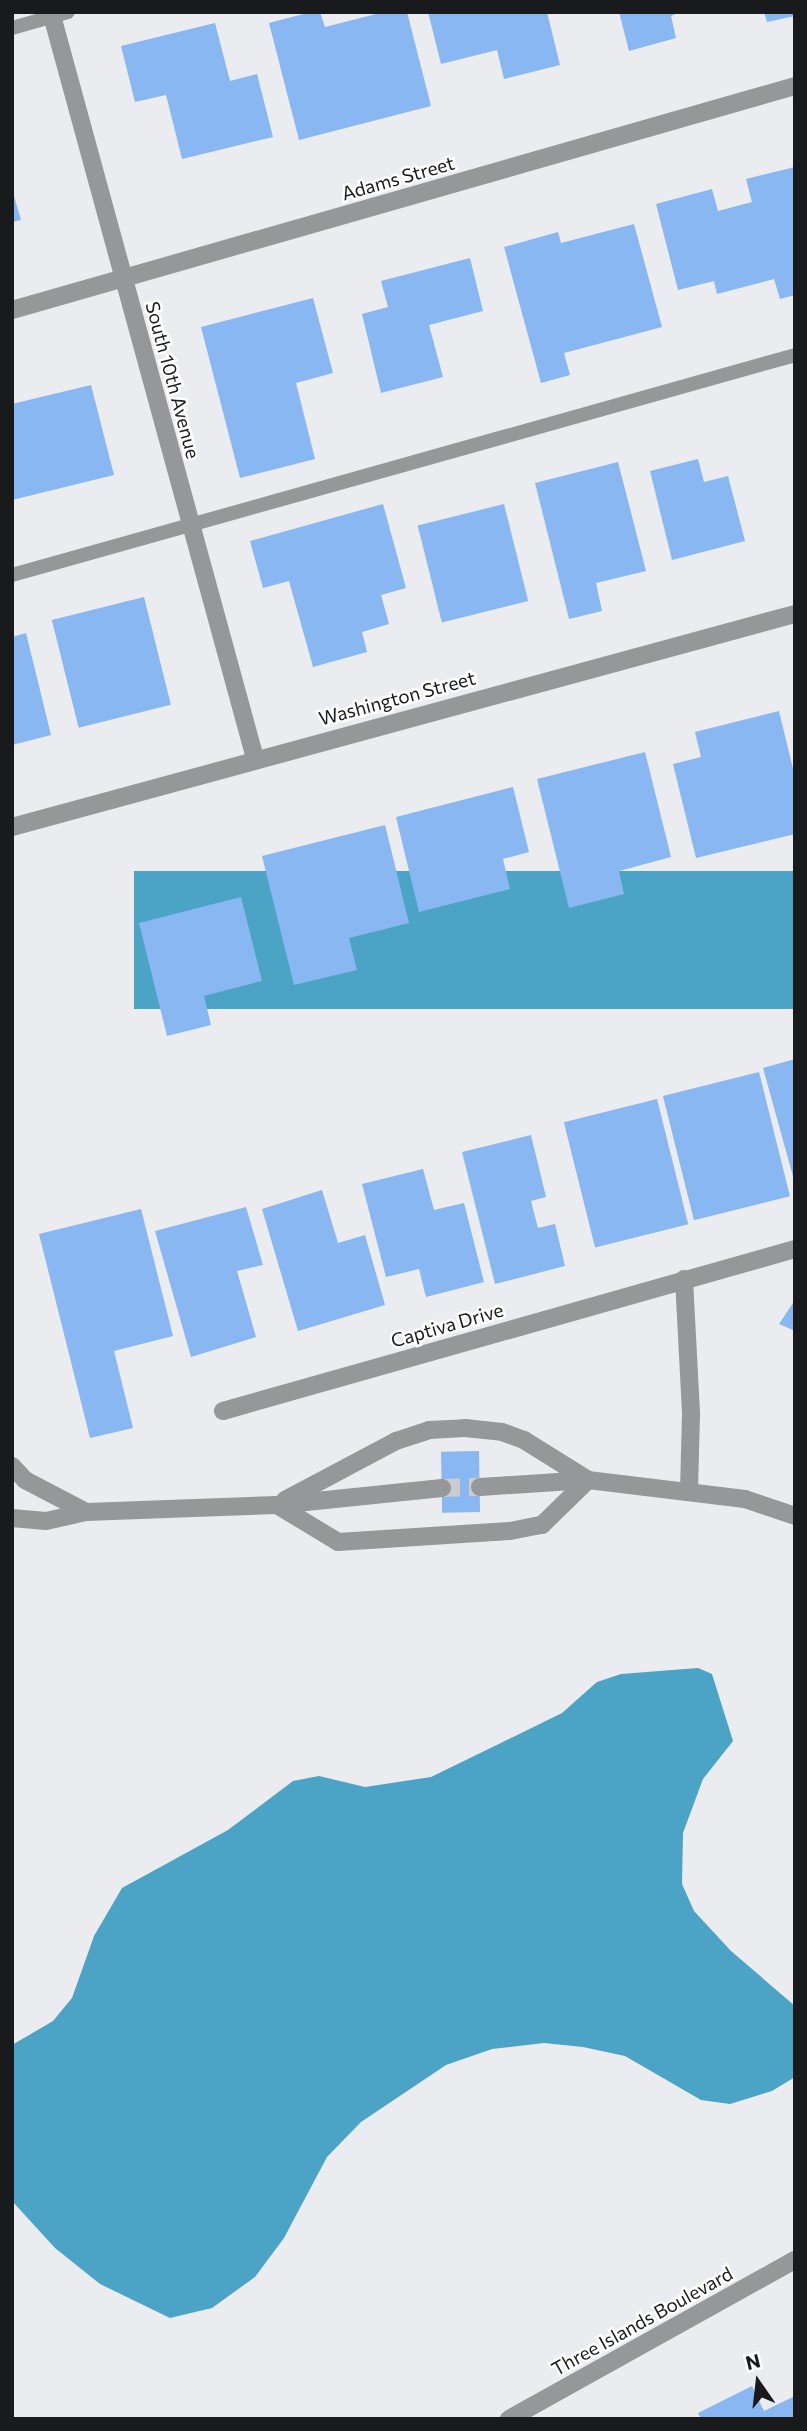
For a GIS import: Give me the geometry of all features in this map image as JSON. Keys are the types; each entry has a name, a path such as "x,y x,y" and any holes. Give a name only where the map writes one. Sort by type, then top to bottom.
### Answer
{"street":[{"name":"South 10th Avenue","path":"57,14 123,278 255,758"},
{"name":"Adams Street","path":"12,310 795,86"},
{"name":"Washington Street","path":"12,827 255,758 795,614"},
{"name":"Captiva Drive","path":"223,1411 795,1249"},
{"path":"684,1279 691,1414 689,1492"},
{"path":"277,1505 397,1441 429,1430 465,1427 502,1432 524,1440 588,1480"},
{"path":"12,1466 25,1480 86,1512"},
{"path":"277,1505 338,1542 510,1531 542,1525 588,1480"},
{"path":"480,1487 588,1480 745,1499 795,1516"},
{"path":"12,1518 46,1521 86,1512 277,1505 442,1488"},
{"name":"Three Islands Boulevard","path":"509,2419 795,2260"}],"lane":[{"path":"12,28 57,14"},
{"path":"12,575 795,355"}],"water":[{"path":"134,871 795,871 795,1009 134,1009"},
{"path":"698,1668 712,1674 733,1741 703,1779 683,1833 682,1884 694,1911 731,1951 795,2006 795,2077 772,2091 730,2104 701,2100 625,2056 583,2047 544,2043 492,2049 446,2065 361,2122 327,2157 284,2238 255,2277 212,2308 170,2318 100,2284 55,2248 12,2201 12,2045 53,2021 72,1998 94,1936 122,1888 228,1830 293,1781 319,1776 365,1787 431,1777 562,1713 597,1682 621,1674"}],"building":[{"path":"320,12 325,27 384,12 407,12 431,106 299,140 269,23"},
{"path":"428,12 547,12 560,65 504,79 497,50 441,64"},
{"path":"619,12 680,12 671,16 676,38 629,51"},
{"path":"764,12 795,12 795,16 767,22"},
{"path":"215,23 230,81 257,74 273,137 182,159 166,95 135,102 121,46"},
{"path":"795,167 795,295 780,299 774,279 717,294 714,281 678,290 656,204 712,189 718,211 752,202 746,179"},
{"path":"12,189 21,220 12,222"},
{"path":"634,224 662,327 564,353 570,375 541,383 504,247 558,232 561,243"},
{"path":"470,258 483,311 429,325 443,377 381,393 362,314 388,307 381,281"},
{"path":"313,298 333,373 296,383 315,459 240,478 201,327"},
{"path":"91,385 114,475 12,500 12,404"},
{"path":"698,459 704,482 728,476 745,541 672,560 650,471"},
{"path":"618,462 646,571 596,583 602,611 569,619 535,483"},
{"path":"383,504 406,588 381,595 389,624 362,632 367,652 313,667 289,581 263,588 250,541"},
{"path":"504,504 528,601 442,623 418,526"},
{"path":"144,597 171,705 79,728 52,620"},
{"path":"26,633 51,735 12,745 12,637"},
{"path":"779,711 795,777 795,834 696,858 673,764 701,757 695,732"},
{"path":"645,752 671,857 619,871 624,894 569,908 537,779"},
{"path":"513,787 529,852 503,859 510,889 419,912 396,817"},
{"path":"385,825 409,923 349,938 357,970 294,985 262,856"},
{"path":"241,897 262,981 204,996 211,1025 167,1036 139,923"},
{"path":"795,1059 795,1180 794,1180 763,1068"},
{"path":"759,1072 790,1196 694,1220 663,1096"},
{"path":"657,1099 688,1224 595,1247 564,1122"},
{"path":"531,1135 546,1197 531,1201 538,1228 555,1224 565,1266 495,1284 462,1152"},
{"path":"423,1169 434,1210 464,1203 484,1282 426,1297 419,1269 386,1277 362,1184"},
{"path":"322,1190 338,1243 365,1235 385,1305 298,1331 262,1209"},
{"path":"246,1207 263,1265 237,1271 256,1337 191,1357 155,1231"},
{"path":"141,1209 173,1336 114,1351 133,1428 90,1438 39,1234"},
{"path":"795,1300 795,1331 779,1324"},
{"path":"479,1451 480,1512 442,1513 441,1452"},
{"path":"752,2386 764,2411 795,2396 795,2419 701,2419 698,2413"}],"tunnel":[{"path":"442,1488 480,1487"}]}
